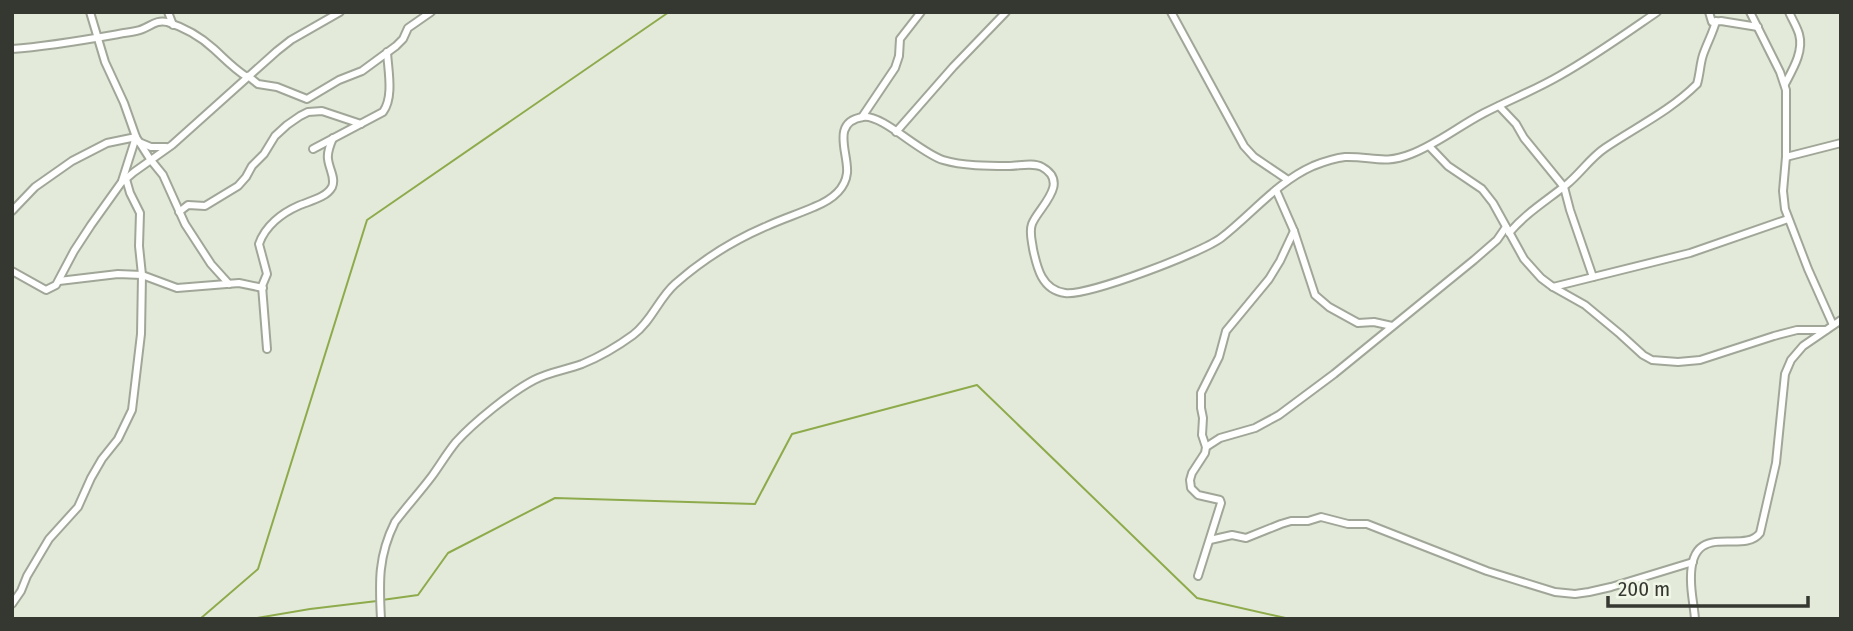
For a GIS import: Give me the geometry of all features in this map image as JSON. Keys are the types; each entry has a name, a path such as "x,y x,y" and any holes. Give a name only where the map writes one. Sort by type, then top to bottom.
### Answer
{"street":[{"path":"90,12 110,74 138,139 163,175 179,212 205,255 229,284"},
{"path":"168,12 173,25"},
{"path":"12,271 39,288 46,290 57,285 91,225 124,181 168,147 291,40 340,12"},
{"path":"12,49 97,38 143,29 158,21 167,22 206,42 234,68 258,83 307,99 339,80 362,71 402,39 412,25 431,12"},
{"path":"862,117 895,68 900,39 921,12"},
{"path":"896,132 1006,12"},
{"path":"1171,12 1244,146 1254,157 1288,180"},
{"path":"381,619 380,565 391,529 457,441 518,390 535,380 584,363 634,334 674,284 727,246 835,196 846,178 842,140 844,131 855,120 870,117 880,121 930,155 945,161 1007,166 1035,165 1047,171 1053,182 1053,191 1033,221 1031,230 1036,265 1044,282 1059,292 1068,294 1150,270 1212,244 1288,180 1317,164 1343,157 1394,159 1429,146 1559,76 1657,12"},
{"path":"1709,12 1710,21 1758,27"},
{"path":"1750,12 1785,84 1787,103 1783,199 1788,219 1833,325"},
{"path":"1785,84 1797,60 1800,45 1799,34 1789,12"},
{"path":"1206,447 1220,438 1255,428 1279,415 1334,374 1529,212 1564,187 1598,152 1637,126 1656,117 1697,84 1702,58 1716,22"},
{"path":"313,149 376,117 387,108 387,52"},
{"path":"1499,106 1564,187 1594,277"},
{"path":"179,212 188,205 205,206 238,186 275,136 308,112 322,111 361,124"},
{"path":"267,349 263,288 267,274 259,244 264,232 284,214 330,190 334,181 328,160 333,138"},
{"path":"12,604 22,591 27,576 49,539 78,507 102,459 118,439 132,410 142,321 140,213 124,181 138,139"},
{"path":"12,211 35,187 72,161 107,143 138,139 151,147 168,147"},
{"path":"1786,157 1841,144"},
{"path":"1429,146 1448,166 1482,189 1493,202 1524,259 1541,278 1585,305 1643,355 1653,360 1700,360 1774,335 1797,330 1826,330"},
{"path":"1276,190 1294,231 1315,295 1341,315 1358,323 1374,322 1392,326"},
{"path":"1553,287 1690,253 1788,219"},
{"path":"1198,576 1221,503 1220,500 1198,495 1191,488 1192,473 1206,447 1202,435 1201,393 1219,357 1226,331 1276,268 1294,231"},
{"path":"59,281 118,274 142,275 177,288 239,283 263,288"},
{"path":"1695,619 1690,579 1696,555 1703,546 1713,542 1745,541 1759,533 1776,463 1786,374 1791,360 1804,346 1841,320"},
{"path":"1210,540 1231,535 1246,538 1280,524 1321,517 1348,524 1367,524 1525,584 1575,594 1611,587 1693,562"}],"waterway":[{"path":"200,619 258,569 367,220 669,12"},
{"path":"382,600 418,595 448,553 555,498 755,504 792,434 977,385 1197,598 1290,619"},
{"path":"251,619 377,601"}]}
